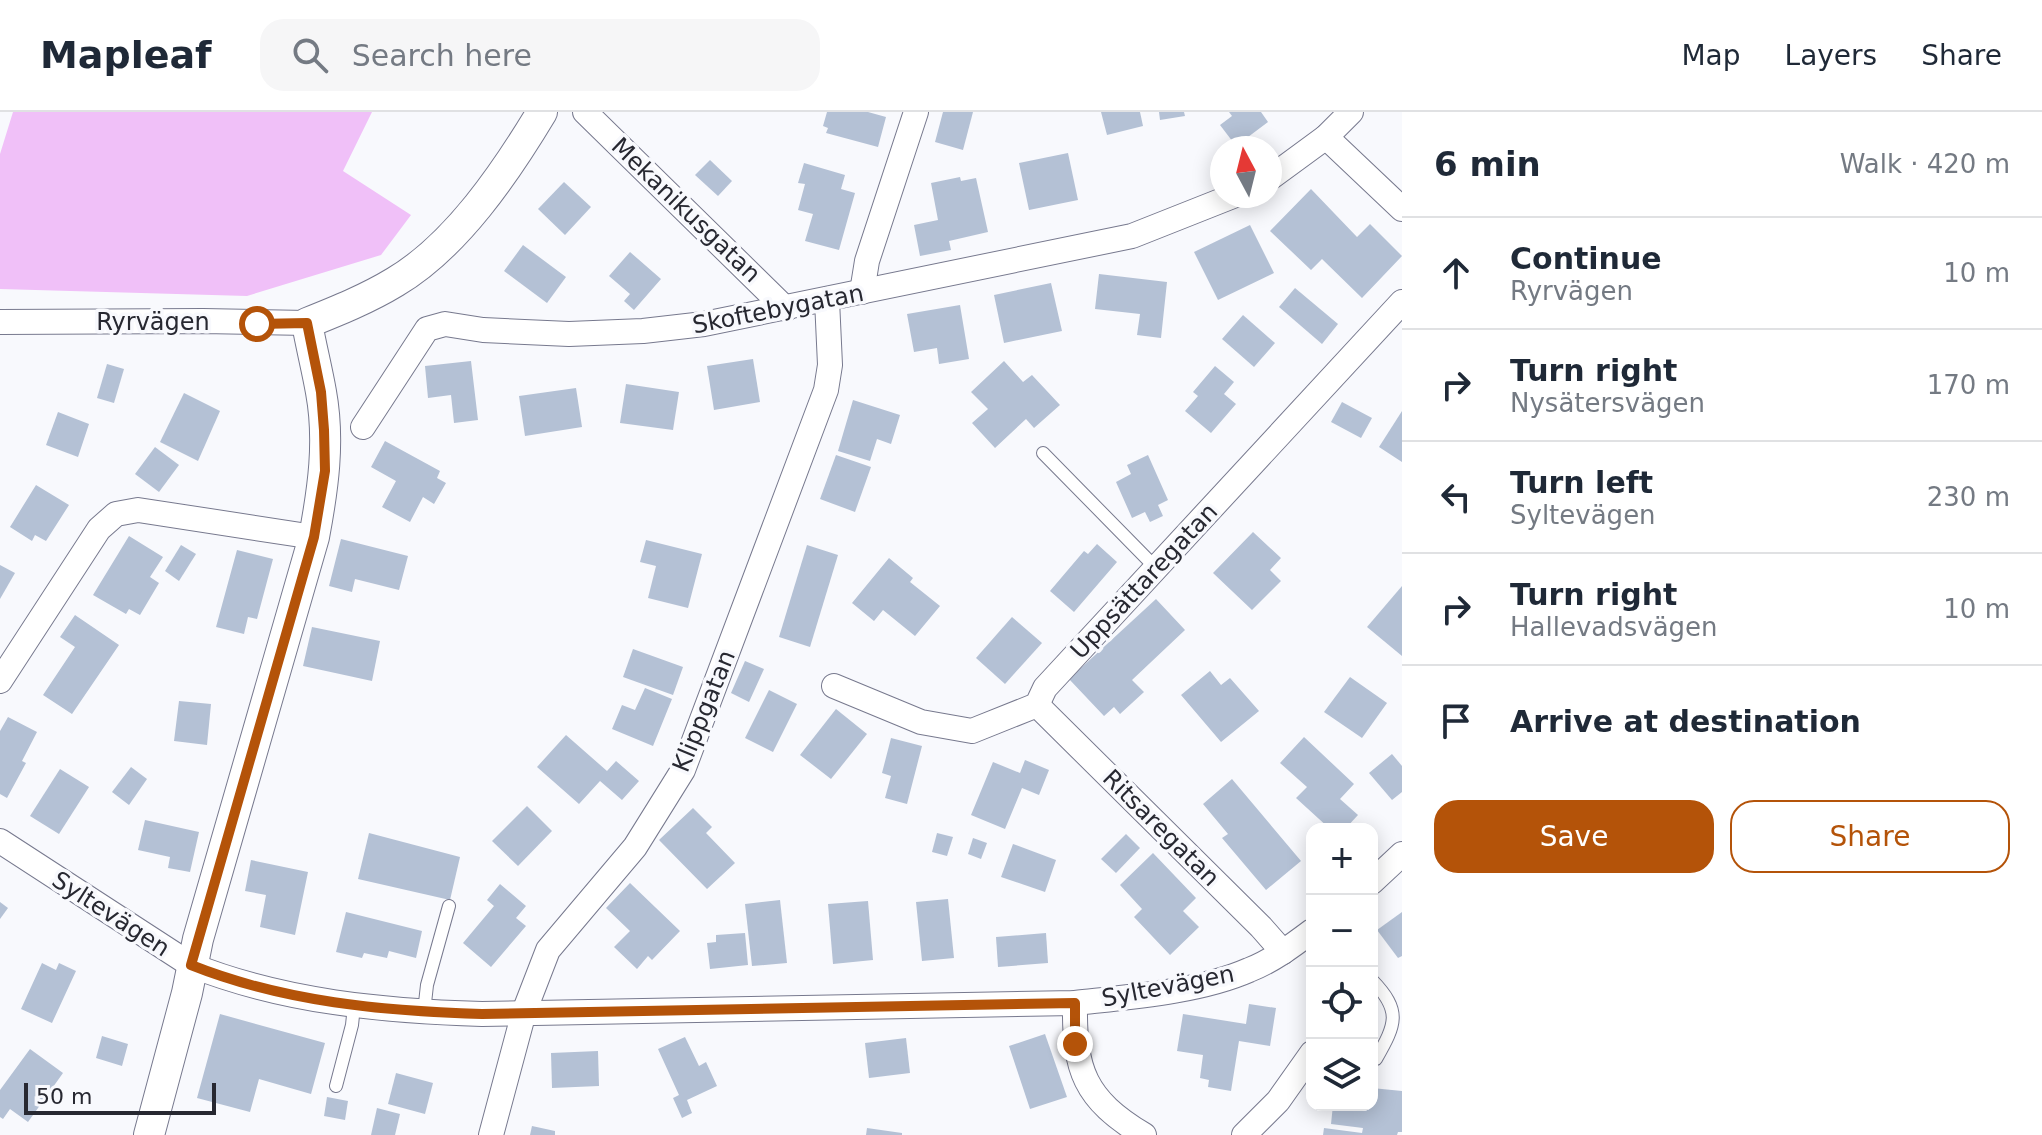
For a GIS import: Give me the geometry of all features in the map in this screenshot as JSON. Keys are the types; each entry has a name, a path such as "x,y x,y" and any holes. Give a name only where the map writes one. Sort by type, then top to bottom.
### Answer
{"street":[{"path":"149,1135 187,993 191,965 314,537 325,471 324,430 321,392 307,323 396,281 431,256 515,156 542,112"},
{"name":"Mekanikusgatan","path":"585,112 786,309"},
{"path":"862,292 867,261 916,112"},
{"path":"1282,169 1326,137 1351,112"},
{"path":"1326,137 1402,209"},
{"name":"Skoftebygatan","path":"363,427 427,329 445,324 483,330 569,334 643,331 704,324 1132,236 1210,205"},
{"name":"Klippgatan","path":"491,1135 524,1012 548,950 635,847 683,770 826,390 830,365 827,300"},
{"name":"Uppsättaregatan","path":"1037,705 1045,688 1402,302"},
{"name":"Ryrvägen","path":"0,322 307,323"},
{"path":"0,681 99,529 116,514 138,510 314,537"},
{"path":"834,686 921,722 972,731 1037,705"},
{"name":"Ritsaregatan","path":"1037,705 1283,952"},
{"name":"Syltevägen","path":"0,841 191,965 290,995 354,1006 424,1012 1075,1003 1146,996 1223,979 1249,970 1306,935"},
{"path":"1378,876 1402,854"},
{"path":"1075,1003 1075,1044 1081,1073 1101,1101 1126,1124 1144,1135"},
{"path":"1244,1135 1278,1101 1306,1061"}],"lane":[{"path":"1043,453 1156,568"},
{"path":"424,1012 427,985 449,906"},
{"path":"1378,987 1392,1003 1396,1015 1394,1028 1378,1056"},
{"path":"336,1086 354,1006"}],"shaded area":[{"path":"13,112 372,112 343,171 411,215 381,255 247,296 0,289 0,154"}],"building":[{"path":"827,112 868,112 886,117 878,147 826,133 828,128 823,126"},
{"path":"943,112 973,112 963,150 935,142"},
{"path":"1101,112 1140,112 1143,126 1107,135"},
{"path":"1159,112 1184,112 1185,116 1160,120"},
{"path":"1229,112 1261,112 1268,122 1249,136 1228,136 1220,125 1232,116"},
{"path":"1068,153 1078,200 1029,210 1019,163"},
{"path":"710,160 732,181 718,196 695,175"},
{"path":"804,163 845,175 841,189 855,193 839,250 805,241 813,214 798,210 805,184 798,183"},
{"path":"960,177 961,181 976,178 988,232 949,241 951,250 920,256 914,225 938,220 931,183"},
{"path":"564,182 591,207 565,235 538,209"},
{"path":"1311,189 1357,237 1370,224 1402,256 1362,298 1322,259 1311,270 1270,231"},
{"path":"1250,225 1274,273 1218,300 1194,252"},
{"path":"523,245 566,277 547,303 504,271"},
{"path":"630,252 661,279 634,310 624,301 630,294 609,276"},
{"path":"1099,274 1167,282 1161,338 1137,335 1140,314 1095,309"},
{"path":"1051,283 1062,331 1004,343 994,295"},
{"path":"1295,288 1338,324 1322,344 1279,307"},
{"path":"960,305 969,359 939,364 937,348 914,352 907,314"},
{"path":"1243,315 1275,343 1254,367 1222,339"},
{"path":"753,359 760,402 714,410 707,366"},
{"path":"471,361 478,420 454,423 451,395 428,398 425,366"},
{"path":"1004,361 1023,382 1032,375 1060,405 1034,428 1026,419 995,448 972,423 988,409 971,392"},
{"path":"107,364 124,369 114,403 97,398"},
{"path":"1215,366 1234,382 1224,394 1236,404 1211,433 1185,411 1198,396 1193,392"},
{"path":"626,384 679,392 673,430 620,423"},
{"path":"576,388 582,427 525,436 519,396"},
{"path":"184,393 220,411 198,461 160,442"},
{"path":"853,400 900,415 891,444 877,439 870,461 838,451"},
{"path":"1342,402 1372,418 1361,438 1331,422"},
{"path":"1402,411 1402,462 1379,447"},
{"path":"58,412 89,424 78,457 46,445"},
{"path":"385,441 440,471 437,478 446,483 434,504 423,497 410,522 382,507 396,481 371,467"},
{"path":"155,447 179,465 159,492 135,474"},
{"path":"836,455 871,467 855,512 820,499"},
{"path":"1148,455 1168,500 1158,505 1163,516 1150,522 1145,512 1132,518 1116,482 1131,474 1127,465"},
{"path":"36,485 69,505 46,541 35,535 32,541 10,527"},
{"path":"1253,532 1281,558 1270,570 1281,581 1252,610 1213,573"},
{"path":"129,536 163,557 150,577 159,583 140,615 129,609 126,614 93,595"},
{"path":"341,539 408,556 399,590 355,579 352,592 329,586"},
{"path":"646,540 702,554 688,608 648,598 656,566 640,562"},
{"path":"1097,544 1117,562 1074,612 1050,591 1084,551 1088,554"},
{"path":"181,545 196,554 179,581 165,571"},
{"path":"807,545 838,555 810,647 779,637"},
{"path":"237,550 273,559 257,619 248,617 244,634 216,627"},
{"path":"889,558 913,578 910,582 940,606 915,636 883,610 874,621 852,603"},
{"path":"0,565 15,573 0,599"},
{"path":"1402,586 1402,656 1367,627"},
{"path":"1156,599 1185,630 1132,680 1144,692 1120,714 1114,707 1104,716 1069,679"},
{"path":"75,615 119,645 72,714 43,695 75,647 60,637"},
{"path":"1012,617 1042,643 1005,684 976,658"},
{"path":"312,627 380,641 372,681 303,666"},
{"path":"633,649 683,667 673,695 623,677"},
{"path":"745,661 764,669 749,702 731,693"},
{"path":"1210,671 1221,685 1230,678 1259,711 1221,742 1181,695"},
{"path":"1350,677 1387,703 1362,738 1324,712"},
{"path":"645,688 672,699 653,746 612,729 622,705 635,710"},
{"path":"769,690 797,704 773,752 745,738"},
{"path":"179,701 211,704 207,745 174,741"},
{"path":"836,709 867,734 831,779 800,755"},
{"path":"8,717 37,732 22,761 26,763 7,798 0,794 0,731"},
{"path":"566,735 607,771 616,761 639,781 622,800 600,781 579,804 537,767"},
{"path":"1304,737 1354,784 1340,799 1358,815 1351,823 1323,823 1296,798 1307,787 1280,763"},
{"path":"891,738 922,746 907,804 885,798 891,776 882,773"},
{"path":"1392,754 1402,766 1402,792 1392,800 1369,773"},
{"path":"1025,760 1049,770 1039,795 1022,788 1005,829 971,815 993,762 1020,773"},
{"path":"131,767 147,779 129,805 112,792"},
{"path":"60,769 89,787 59,834 30,816"},
{"path":"1232,779 1301,861 1266,890 1222,838 1228,834 1203,804"},
{"path":"527,806 552,831 518,866 492,841"},
{"path":"693,808 712,827 706,833 735,863 707,889 659,840"},
{"path":"145,820 199,832 190,872 168,868 170,857 138,850"},
{"path":"369,833 460,857 450,900 358,879"},
{"path":"937,833 953,837 947,856 932,852"},
{"path":"1126,834 1140,848 1116,873 1101,859"},
{"path":"973,838 987,843 981,859 968,854"},
{"path":"1013,844 1056,860 1045,892 1001,877"},
{"path":"1153,853 1196,898 1183,911 1199,927 1170,955 1134,917 1142,909 1120,885"},
{"path":"251,860 308,872 295,935 260,927 266,895 245,891"},
{"path":"630,883 680,931 652,960 648,956 637,969 614,947 630,931 606,908"},
{"path":"500,884 526,906 516,918 526,926 491,967 463,943 494,906 487,900"},
{"path":"948,899 954,958 922,961 916,902"},
{"path":"780,900 787,963 752,966 745,904"},
{"path":"868,901 873,960 833,964 828,904"},
{"path":"0,902 8,908 0,919"},
{"path":"346,912 422,931 416,958 389,951 387,958 364,953 362,958 336,952"},
{"path":"1402,912 1402,956 1398,958 1378,929"},
{"path":"745,933 748,965 710,969 707,943 716,942 716,935"},
{"path":"1046,933 1048,963 998,967 996,937"},
{"path":"42,963 56,970 59,963 76,971 52,1023 21,1009"},
{"path":"1249,1004 1276,1008 1270,1046 1239,1041 1231,1091 1208,1087 1209,1080 1200,1078 1203,1055 1177,1051 1183,1014 1246,1024"},
{"path":"220,1014 325,1043 311,1094 259,1079 250,1112 197,1098"},
{"path":"1045,1034 1067,1097 1030,1109 1009,1046"},
{"path":"102,1036 128,1044 122,1066 96,1058"},
{"path":"685,1037 699,1066 706,1062 717,1086 687,1100 692,1113 682,1118 673,1098 679,1095 658,1049"},
{"path":"906,1038 910,1073 869,1078 865,1043"},
{"path":"30,1049 63,1073 28,1122 10,1109 3,1119 0,1117 0,1090"},
{"path":"598,1051 599,1086 552,1088 551,1053"},
{"path":"396,1073 433,1083 425,1114 388,1104"},
{"path":"1378,1089 1402,1091 1402,1132 1397,1135 1323,1135 1324,1128 1362,1133 1363,1128 1331,1124 1332,1111 1378,1111"},
{"path":"327,1097 348,1101 345,1120 324,1116"},
{"path":"377,1108 400,1114 395,1135 371,1135"},
{"path":"532,1126 555,1131 555,1135 530,1135"},
{"path":"867,1128 902,1133 902,1135 866,1135"}],"route":[{"path":"257,324 307,323 321,392 325,471 314,537 191,965 215,975 290,995 363,1008 424,1012 482,1014 1075,1003 1075,1044"}]}
